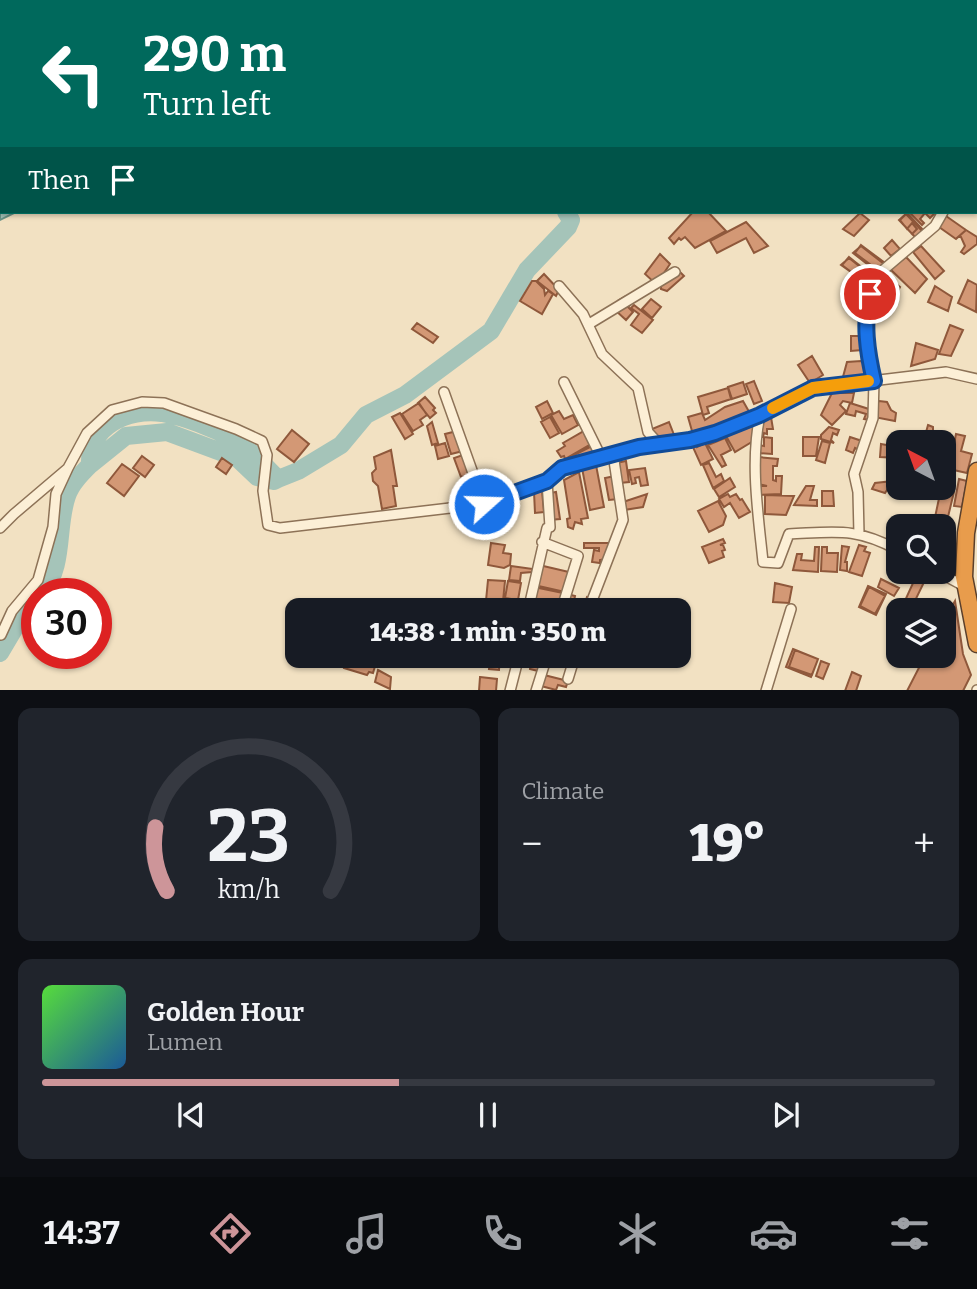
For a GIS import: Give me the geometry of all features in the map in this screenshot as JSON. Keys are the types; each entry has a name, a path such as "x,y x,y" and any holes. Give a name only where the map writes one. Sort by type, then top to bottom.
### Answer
{"highway":[{"path":"977,471 967,533 966,587 977,644"}],"street":[{"path":"859,534 858,492 854,474 873,418 874,381 867,349 866,310 875,277 935,226 942,214"},
{"path":"589,324 675,272"},
{"path":"559,286 583,314 602,354 638,388 648,432 658,443"},
{"path":"1,635 12,611 38,580 53,527 56,494 87,433 112,410 142,402 164,403 262,441 267,456 263,491 268,524 280,528 484,504 547,481 562,468 658,443 690,440 760,415 813,388 946,372 977,379"},
{"path":"564,382 601,457"},
{"path":"444,391 484,504"},
{"path":"760,415 756,432 756,461 763,562 778,563 789,534 847,531 886,544"},
{"path":"593,598 623,520 613,454"},
{"path":"0,528 68,468"},
{"path":"531,598 542,542 551,521 547,481"},
{"path":"542,542 578,556 565,598"},
{"path":"956,582 966,587"},
{"path":"766,690 791,609"},
{"path":"510,690 516,668"},
{"path":"536,690 543,668"},
{"path":"568,679 571,668"}],"water":[{"path":"0,214 12,214 0,220"}],"building":[{"path":"691,214 710,214 726,231 695,248 685,237 681,240 679,238 674,244 669,238"},
{"path":"859,214 869,220 854,236 843,229"},
{"path":"906,214 924,233 917,239 912,234 917,229 912,223 907,229 900,220"},
{"path":"908,214 924,231 916,238 899,220"},
{"path":"911,214 924,214 920,219 924,223 922,225"},
{"path":"946,216 966,230 956,239 939,227"},
{"path":"746,222 768,246 754,253 746,238 717,253 710,241"},
{"path":"966,230 977,237 977,244 964,254 961,252 965,246 961,237 958,237"},
{"path":"892,240 900,249 891,256 884,248"},
{"path":"861,245 885,263 879,271 855,253"},
{"path":"861,246 884,264 876,271 853,253"},
{"path":"921,246 944,271 935,279 913,252"},
{"path":"660,254 670,264 660,279 678,270 684,276 667,291 645,274"},
{"path":"849,257 874,277 868,285 842,265"},
{"path":"906,257 927,279 915,293 890,269"},
{"path":"849,258 873,277 868,284 841,265"},
{"path":"544,274 559,290 556,296 537,281"},
{"path":"884,274 900,287 893,300 874,289"},
{"path":"968,280 977,285 976,312 958,303"},
{"path":"532,281 536,281 544,289 545,295 548,291 553,294 542,314 520,301"},
{"path":"935,286 952,297 948,311 928,302"},
{"path":"626,296 632,303 628,307 633,312 626,320 615,310 621,303 619,300"},
{"path":"858,297 865,299 863,311 847,303 852,299 861,307 857,302"},
{"path":"651,299 661,307 652,318 642,309"},
{"path":"634,305 653,320 642,333 631,325 639,314 631,308"},
{"path":"417,323 438,337 433,343 412,329"},
{"path":"950,325 963,330 951,356 939,354"},
{"path":"851,336 866,336 866,346 862,346 862,350 851,351"},
{"path":"916,343 938,350 935,359 911,366"},
{"path":"812,356 823,375 810,383 798,365"},
{"path":"861,361 865,364 873,387 840,388 847,362"},
{"path":"754,381 762,401 754,404 746,384"},
{"path":"743,382 747,394 732,399 728,387"},
{"path":"728,388 731,399 707,407 709,413 703,415 698,397"},
{"path":"832,393 854,393 852,403 843,401 840,405 846,411 832,425 821,415"},
{"path":"425,397 435,408 433,410 436,413 430,418 418,403"},
{"path":"547,401 553,413 542,419 536,407"},
{"path":"743,401 752,417 694,438 688,417 702,413 705,420 725,407"},
{"path":"879,401 887,402 896,413 895,421 874,417 874,407"},
{"path":"419,403 427,415 420,420 423,425 413,431 402,414"},
{"path":"850,403 872,410 869,420 864,419 866,414 856,411 855,416 846,414"},
{"path":"559,411 564,419 573,415 578,425 562,434 551,415"},
{"path":"400,413 413,434 405,439 392,417"},
{"path":"550,417 559,433 550,438 541,422"},
{"path":"771,417 773,429 767,429 767,434 759,437 761,419"},
{"path":"432,422 438,443 432,445 427,426"},
{"path":"669,422 676,440 668,443 665,436 656,439 652,429"},
{"path":"754,422 755,440 735,452 726,436"},
{"path":"829,427 839,430 837,435 833,433 831,440 834,443 821,439 821,435"},
{"path":"292,430 309,444 294,462 277,449"},
{"path":"457,431 463,451 451,454 445,434"},
{"path":"584,431 591,444 565,459 564,456 561,457 557,451 565,446 563,443"},
{"path":"956,434 965,436 961,451 972,454 967,473 956,471"},
{"path":"764,437 772,438 772,454 758,453 759,445 764,446"},
{"path":"803,437 819,437 816,456 803,456"},
{"path":"850,437 862,441 859,450 855,448 853,453 846,450"},
{"path":"725,438 731,450 721,455 726,465 722,467 708,445"},
{"path":"822,441 830,443 825,463 816,460"},
{"path":"445,443 449,456 438,459 435,446"},
{"path":"705,443 713,459 701,465 692,445 696,444 697,447"},
{"path":"881,444 886,445 886,457 880,457"},
{"path":"592,446 595,452 569,464 566,459"},
{"path":"391,450 397,486 393,486 396,506 382,509 378,486 373,481 372,473 376,469 374,457"},
{"path":"463,455 471,474 461,477 454,458"},
{"path":"142,456 154,465 145,477 133,468"},
{"path":"758,457 778,459 777,466 773,466 773,480 776,481 776,476 782,476 781,494 759,495 758,486 767,486 758,484"},
{"path":"222,458 232,465 226,474 216,467"},
{"path":"626,461 629,482 620,483 616,463"},
{"path":"709,463 716,477 721,474 724,481 713,488 703,465"},
{"path":"122,464 139,476 124,496 107,483"},
{"path":"596,465 604,507 590,510 582,468"},
{"path":"645,468 648,485 641,486 639,477 635,478 636,483 632,484 629,470"},
{"path":"579,472 588,518 581,519 582,524 575,522 573,529 568,527 567,519 570,518 564,480"},
{"path":"615,476 618,499 609,500 605,478"},
{"path":"730,478 735,487 719,497 714,489"},
{"path":"959,479 967,481 962,507 954,506"},
{"path":"886,482 885,493 872,489 875,483"},
{"path":"806,486 814,486 810,500 817,500 817,506 794,505"},
{"path":"542,491 544,512 535,513 534,492"},
{"path":"822,491 833,491 834,506 822,506"},
{"path":"556,492 560,519 549,520 545,494"},
{"path":"647,494 643,507 624,510 623,502"},
{"path":"728,494 730,497 736,494 750,512 739,518 730,503 724,507 719,499"},
{"path":"765,495 794,496 786,515 765,514"},
{"path":"939,500 952,500 949,514 936,514"},
{"path":"718,501 726,516 723,525 709,532 698,511"},
{"path":"503,505 504,516 510,517 510,527 493,525 494,515 498,515 499,506"},
{"path":"723,539 725,543 720,545 723,545 725,550 722,551 724,557 709,563 702,547"},
{"path":"491,543 505,545 503,553 511,554 510,565 504,568 488,565"},
{"path":"584,543 610,543 605,559 600,560 600,563 592,562 594,550 599,551 599,548 584,548"},
{"path":"859,545 866,547 864,551 870,553 862,576 849,572"},
{"path":"842,546 849,547 845,562 847,571 840,570"},
{"path":"815,547 819,547 818,572 793,570 797,554 802,554 801,560 814,561"},
{"path":"822,547 827,547 827,553 838,553 837,572 821,571"},
{"path":"539,565 569,572 565,592 534,585"},
{"path":"511,566 533,569 532,572 521,573 520,581 509,580"},
{"path":"881,579 886,584 899,588 894,596 878,587"},
{"path":"488,580 505,581 503,598 486,598"},
{"path":"508,581 521,583 518,598 505,598"},
{"path":"775,583 792,587 789,603 773,602"},
{"path":"913,584 923,584 916,598 906,598"},
{"path":"868,586 886,594 876,615 859,607"},
{"path":"534,587 563,593 562,598 531,598"},
{"path":"869,587 885,596 875,614 860,606"},
{"path":"956,608 963,654 971,675 964,690 908,690 919,668 956,668"},
{"path":"793,649 818,659 811,677 786,667"},
{"path":"795,650 818,659 812,675 789,667"},
{"path":"821,661 829,664 823,679 816,676"},
{"path":"344,668 374,668 373,673 369,672 367,675"},
{"path":"378,670 391,677 390,689 375,682"},
{"path":"852,672 861,676 856,690 845,690"},
{"path":"544,675 568,681 566,687 558,685 556,690 541,686"},
{"path":"480,677 497,679 496,690 479,690"}],"waterway":[{"path":"51,578 57,559 64,508 69,492 90,465 91,451 96,440 112,422 149,412 180,417 233,439 251,452 278,479 298,471 341,445 366,415 405,395 491,331 527,270 568,227 571,220 567,214"},
{"path":"90,465 126,436 167,432 237,458 257,477 274,481 278,479"},
{"path":"0,653 21,619"}],"slow traffic":[{"path":"773,408 813,388 868,381"}],"route":[{"path":"484,504 547,481 562,468 639,447 690,440 715,433 760,415 813,388 874,381 867,349 866,310 870,294"}]}
